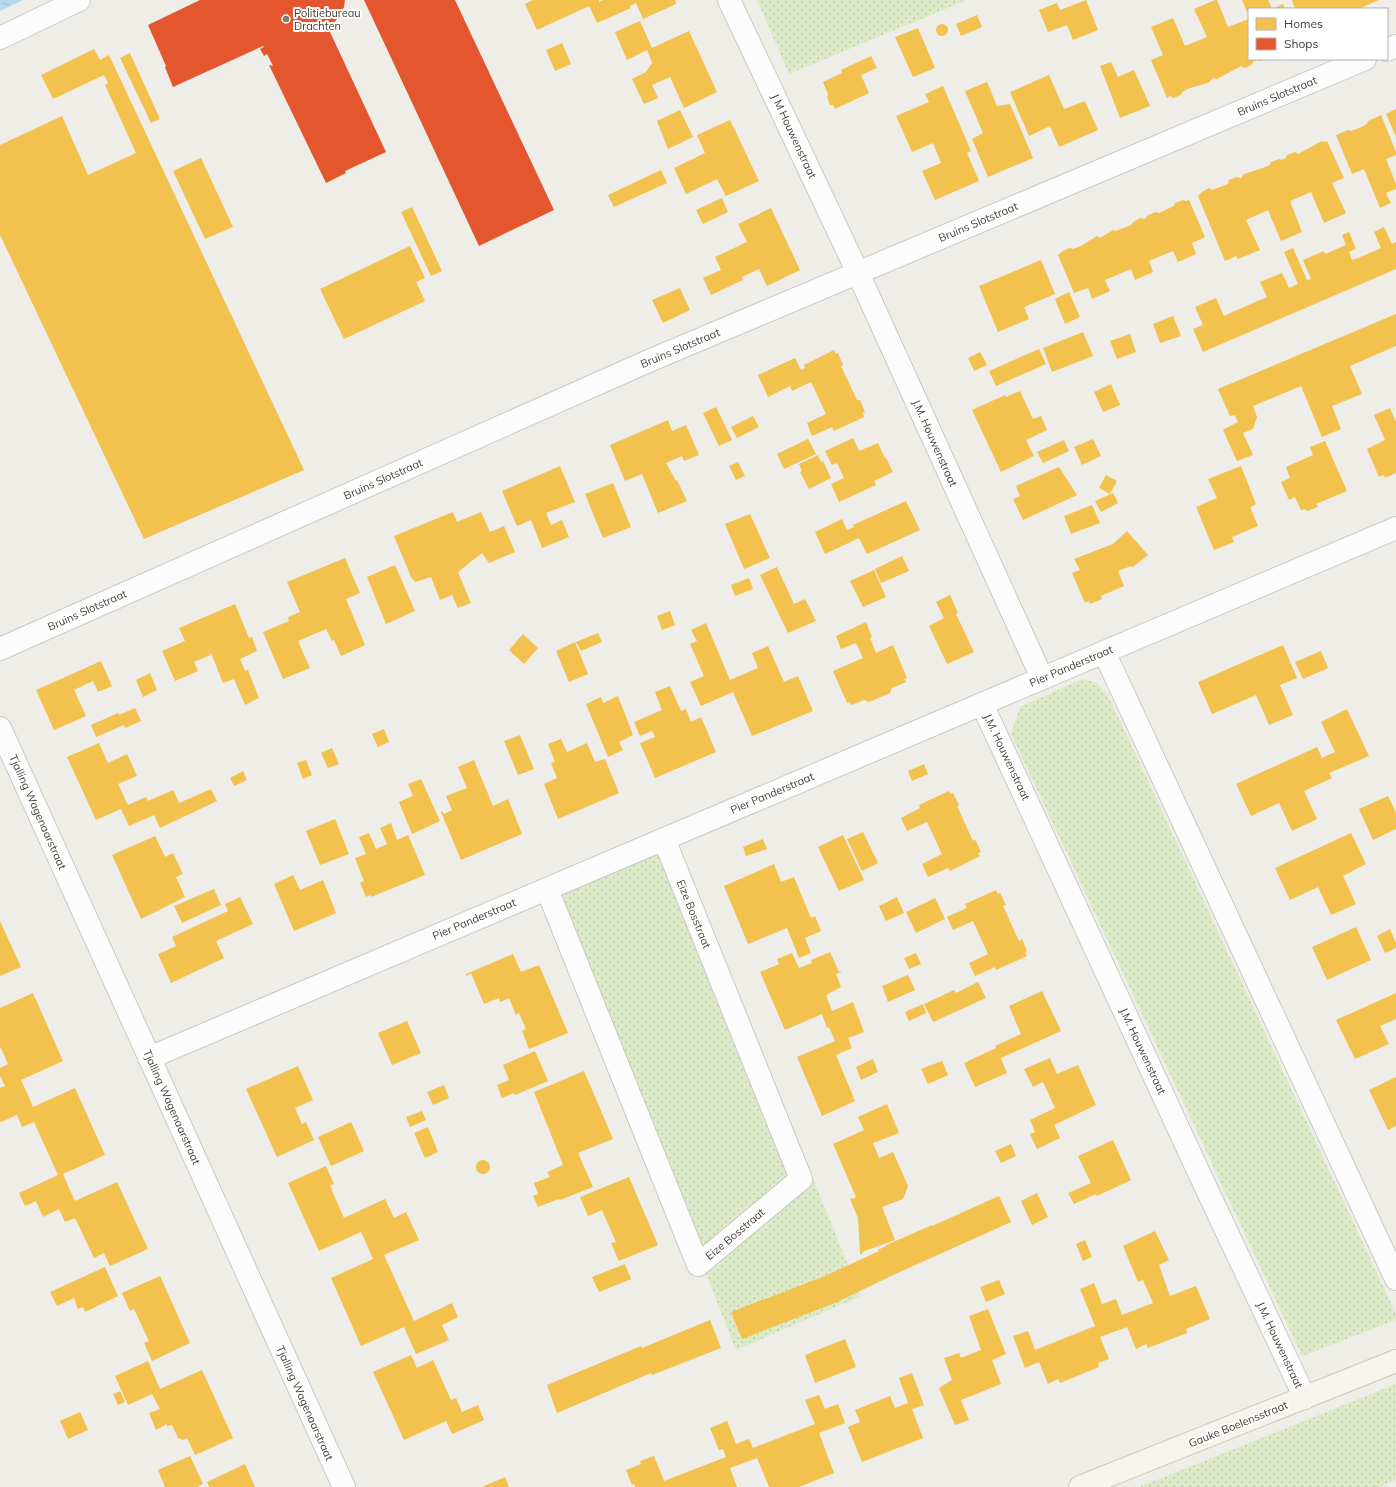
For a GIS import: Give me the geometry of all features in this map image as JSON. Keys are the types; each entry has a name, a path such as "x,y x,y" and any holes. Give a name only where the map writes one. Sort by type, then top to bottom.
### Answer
{"main road":[{"name":"Gauke Boelensstraat","path":"1080,1487 1396,1362"}],"street":[{"path":"0,38 79,0"},
{"name":"J M Houwenstraat","path":"729,0 858,273"},
{"name":"Bruins Slotstraat","path":"0,649 644,363 1363,60"},
{"name":"J.M. Houwenstraat","path":"858,273 1042,678"},
{"name":"Pier Panderstraat","path":"149,1058 1396,528"},
{"path":"1104,652 1396,1279"},
{"name":"J.M. Houwenstraat","path":"982,704 1305,1398"},
{"name":"Tjalling Wagenaarstraat","path":"0,728 344,1487"},
{"name":"Eize Bosstraat","path":"547,889 698,1264 801,1178 664,838"}],"green space":[{"path":"757,0 967,0 789,74"},
{"path":"1082,679 1097,683 1109,697 1396,1314 1396,1320 1302,1356 1011,734 1020,707"},
{"path":"676,843 861,1296 736,1350 555,892"},
{"path":"1396,1384 1396,1480 1378,1487 1139,1487"}],"water":[{"path":"0,0 23,0 0,11"}],"building: Homes":[{"path":"533,0 599,0 599,2 603,0 675,0 676,4 643,19 636,3 630,6 631,8 597,23 589,6 537,30 525,4"},
{"path":"1086,0 1098,30 1073,40 1067,25 1048,32 1039,10 1057,3 1060,10"},
{"path":"1217,0 1228,27 1248,19 1248,60 1257,60 1253,62 1252,65 1244,68 1241,66 1217,79 1212,79 1208,83 1190,88 1182,92 1181,95 1173,98 1170,96 1167,98 1151,60 1163,55 1151,27 1173,18 1185,46 1207,37 1194,9"},
{"path":"1242,0 1268,0 1272,8 1248,8 1248,14"},
{"path":"1292,0 1379,0 1362,8 1295,8"},
{"path":"1283,4 1285,8 1274,8"},
{"path":"977,15 982,27 961,36 956,24"},
{"path":"640,21 652,48 689,31 717,92 684,108 670,77 652,85 658,98 644,104 632,79 646,72 652,63 647,50 627,60 615,32"},
{"path":"944,24 947,25 947,35 940,36 937,35 936,28 937,25"},
{"path":"918,28 935,68 913,77 895,37"},
{"path":"562,43 571,64 555,71 546,50"},
{"path":"94,49 100,60 109,55 304,470 144,539 0,235 0,145 62,116 88,175 136,153 105,85 108,83 104,75 53,99 41,75"},
{"path":"130,53 160,119 151,123 120,58"},
{"path":"871,56 877,68 861,75 869,93 835,109 833,105 830,105 827,97 828,94 823,82 842,73 841,70"},
{"path":"1111,62 1118,77 1134,70 1150,106 1120,118 1100,66"},
{"path":"1049,75 1064,109 1085,101 1098,130 1059,147 1050,126 1029,136 1010,92"},
{"path":"987,82 997,106 1010,104 1033,158 988,177 972,139 983,133 965,91"},
{"path":"943,86 971,151 967,153 979,181 935,200 922,171 941,163 933,143 912,152 896,116 929,102 925,94"},
{"path":"1396,109 1396,137 1386,114"},
{"path":"680,110 693,137 668,149 657,121"},
{"path":"1381,115 1396,152 1396,155 1386,159 1396,184 1396,189 1386,193 1391,203 1380,208 1364,169 1352,174 1336,135 1348,130 1351,131 1359,128 1367,124 1368,121"},
{"path":"730,120 759,181 726,196 717,179 686,194 674,168 705,153 697,135"},
{"path":"1322,141 1327,141 1344,178 1332,183 1346,213 1324,223 1311,192 1290,201 1302,232 1281,241 1268,210 1246,220 1260,250 1238,259 1236,256 1225,261 1198,196 1209,188 1212,190 1228,184 1229,180 1236,177 1241,178 1244,174 1270,165 1271,162 1279,159 1282,160 1286,158 1287,155 1295,152 1298,154"},
{"path":"201,158 233,227 205,239 173,171"},
{"path":"661,170 667,183 614,207 608,195"},
{"path":"722,198 728,212 703,224 696,210"},
{"path":"1183,200 1189,200 1205,237 1192,243 1196,254 1178,262 1173,251 1149,261 1153,272 1135,280 1131,269 1105,280 1110,291 1092,299 1088,288 1074,293 1058,255 1070,248 1073,249 1081,246 1097,236 1100,238 1113,230 1116,231 1131,225 1140,218 1145,219 1148,215 1156,212 1159,213"},
{"path":"412,207 442,271 431,276 401,212"},
{"path":"771,208 800,270 767,286 759,269 742,277 743,280 711,295 703,278 721,270 715,257 747,242 738,224"},
{"path":"1384,227 1392,244 1396,242 1396,269 1203,352 1193,329 1203,325 1195,307 1216,298 1224,316 1267,297 1260,282 1282,273 1289,288 1298,284 1284,252 1293,248 1307,280 1311,279 1303,260 1324,251 1325,254 1346,245 1342,235 1349,232 1356,249 1349,252 1352,260 1358,258 1381,248 1374,232"},
{"path":"410,246 425,278 416,282 425,301 344,339 320,289"},
{"path":"1041,260 1055,294 1024,307 1029,319 998,332 979,286"},
{"path":"680,288 690,310 663,323 652,300"},
{"path":"1069,292 1080,317 1065,324 1055,299"},
{"path":"1396,314 1396,346 1350,366 1362,394 1332,406 1341,429 1322,437 1301,386 1253,406 1257,417 1253,429 1243,433 1253,455 1237,461 1223,430 1238,422 1235,415 1230,416 1218,389"},
{"path":"1173,316 1181,336 1160,343 1153,324"},
{"path":"1083,332 1093,356 1052,372 1043,348"},
{"path":"1130,334 1136,352 1117,359 1110,341"},
{"path":"1039,349 1046,364 996,386 989,371"},
{"path":"834,350 836,354 838,353 843,365 841,366 857,400 860,400 865,412 863,413 864,417 834,431 832,427 812,436 807,423 826,414 811,382 792,391 790,386 768,397 758,375 795,358 801,370 805,368 804,365"},
{"path":"980,352 987,365 974,371 968,358"},
{"path":"1111,384 1120,405 1103,412 1094,392"},
{"path":"1020,391 1033,419 1041,416 1047,430 1026,440 1034,456 1001,472 972,410 1005,395 1006,397"},
{"path":"716,407 732,440 719,446 703,413"},
{"path":"1390,408 1396,422 1396,473 1385,478 1384,475 1379,477 1367,449 1385,440 1374,415"},
{"path":"753,416 759,427 737,438 731,427"},
{"path":"668,420 672,431 686,425 699,455 684,461 682,456 666,463 676,481 677,480 687,501 658,513 642,474 625,481 610,445"},
{"path":"853,438 859,451 878,443 893,472 874,481 876,485 839,502 831,484 844,478 837,463 832,465 825,451"},
{"path":"808,439 816,454 784,469 777,454"},
{"path":"1093,439 1101,456 1082,465 1074,447"},
{"path":"1064,440 1069,451 1043,463 1037,452"},
{"path":"1325,441 1347,491 1316,504 1318,507 1307,511 1305,509 1301,510 1295,497 1289,500 1281,482 1290,478 1286,467 1313,455 1310,447"},
{"path":"818,455 821,462 823,461 831,478 809,489 800,472 802,471 799,464"},
{"path":"738,462 745,476 736,480 729,466"},
{"path":"560,466 575,502 546,513 551,525 562,520 569,537 542,548 531,520 517,526 502,491"},
{"path":"1241,466 1256,504 1250,507 1258,526 1232,537 1234,542 1214,550 1196,507 1217,498 1208,479"},
{"path":"1059,467 1077,495 1023,520 1013,499 1020,496 1016,486"},
{"path":"1106,475 1117,481 1110,494 1099,488"},
{"path":"613,483 631,527 603,538 585,494"},
{"path":"1113,493 1118,503 1101,512 1095,501"},
{"path":"906,501 920,530 867,554 859,538 825,554 815,532 842,519 847,530 854,527 853,525"},
{"path":"1092,505 1100,523 1071,534 1064,516"},
{"path":"453,512 457,522 481,512 490,532 504,526 515,552 489,563 482,553 458,572 471,603 458,608 452,595 440,600 431,577 415,582 411,577 394,536"},
{"path":"750,514 770,558 744,569 725,524"},
{"path":"1127,531 1148,555 1133,567 1131,566 1118,571 1124,586 1101,596 1102,599 1090,604 1089,601 1085,603 1072,573 1080,570 1074,559 1113,544"},
{"path":"902,556 909,571 881,583 875,569"},
{"path":"345,558 360,593 346,599 365,645 341,656 334,640 332,641 326,629 298,641 310,668 283,679 263,632 289,621 288,617 300,612 287,582"},
{"path":"395,565 415,611 386,624 367,577"},
{"path":"777,567 794,604 805,599 816,621 788,633 760,575"},
{"path":"874,570 886,597 863,607 850,581"},
{"path":"749,578 753,589 735,596 731,585"},
{"path":"950,595 958,613 956,614 974,652 947,664 929,626 944,618 936,602"},
{"path":"235,604 249,638 252,637 257,651 240,659 245,671 248,670 259,698 245,705 234,679 223,683 211,653 210,655 194,662 198,671 175,681 162,651 185,641 179,628"},
{"path":"670,611 675,625 662,630 657,616"},
{"path":"866,622 876,653 893,645 907,678 904,679 906,682 892,688 890,693 869,702 864,700 851,705 849,702 847,703 833,671 863,658 856,643 841,649 836,636"},
{"path":"706,623 730,680 758,668 752,653 768,646 784,682 798,676 813,711 752,736 733,692 701,706 690,682 704,676 690,644 697,641 691,630"},
{"path":"598,633 602,642 581,651 576,642"},
{"path":"523,634 538,648 524,664 509,650"},
{"path":"575,642 588,674 569,682 556,651"},
{"path":"1283,645 1297,678 1280,685 1293,715 1269,725 1256,695 1212,714 1198,682"},
{"path":"1321,651 1328,668 1303,679 1295,662"},
{"path":"101,661 112,686 98,692 93,681 74,690 86,716 54,730 36,690"},
{"path":"150,673 157,690 143,697 136,680"},
{"path":"670,686 681,711 686,709 691,722 701,717 716,752 655,778 640,743 655,737 652,731 640,736 634,722 662,710 655,692"},
{"path":"618,696 633,735 619,742 623,750 608,757 586,704 601,697 603,703"},
{"path":"135,708 141,721 125,728 124,725 96,737 91,725 118,713 119,715"},
{"path":"1347,709 1369,756 1329,773 1332,778 1304,791 1317,819 1292,831 1279,803 1251,816 1236,784 1317,747 1322,758 1335,752 1321,722"},
{"path":"384,729 389,742 378,747 372,734"},
{"path":"520,735 534,769 518,775 504,741"},
{"path":"561,739 567,752 587,743 595,762 605,759 619,793 558,819 544,784 557,778 551,763 555,762 548,744"},
{"path":"99,743 108,763 127,754 137,776 118,784 128,805 146,797 148,801 173,790 179,803 211,789 217,801 160,828 154,815 129,826 121,809 96,820 67,757"},
{"path":"332,748 339,764 328,768 321,753"},
{"path":"306,760 312,775 303,779 297,763"},
{"path":"474,760 493,806 508,799 522,834 461,860 441,812 442,811 444,814 452,810 446,796 467,788 458,767"},
{"path":"924,764 928,774 912,781 908,771"},
{"path":"243,771 247,780 234,786 230,778"},
{"path":"421,779 440,821 412,834 399,802 413,796 408,784"},
{"path":"949,791 951,794 953,793 959,805 957,806 973,841 975,839 981,852 978,853 980,856 950,871 948,868 928,877 922,864 942,854 927,822 907,831 901,818 920,808 919,805"},
{"path":"1388,796 1396,813 1396,829 1373,840 1359,809"},
{"path":"335,819 349,854 320,865 306,831"},
{"path":"391,823 397,840 408,835 425,875 371,897 371,895 366,897 360,883 364,881 355,858 366,854 359,837 369,833 376,849 387,844 380,828"},
{"path":"863,832 878,863 862,871 847,839"},
{"path":"1351,833 1366,864 1343,876 1356,904 1331,915 1318,887 1290,900 1275,868"},
{"path":"843,835 864,880 839,891 818,847"},
{"path":"155,836 165,857 173,853 183,874 176,877 185,897 141,919 112,855"},
{"path":"763,839 767,849 746,856 743,847"},
{"path":"774,864 781,882 794,877 811,918 815,916 821,931 805,938 811,953 799,958 787,928 748,944 724,886"},
{"path":"293,875 300,890 323,880 336,913 294,931 274,884"},
{"path":"214,889 221,905 182,923 174,906"},
{"path":"996,890 998,894 1000,893 1006,905 1003,906 1019,941 1022,939 1027,951 1025,952 1027,956 996,970 995,967 975,976 969,963 988,954 973,921 953,930 947,917 967,908 965,904"},
{"path":"240,897 253,924 216,941 224,958 171,983 158,954 176,946 172,937 228,911 225,904"},
{"path":"897,897 904,913 886,921 879,906"},
{"path":"935,898 945,919 916,933 906,912"},
{"path":"0,921 21,967 0,976"},
{"path":"1356,927 1371,960 1327,980 1312,947"},
{"path":"1390,929 1396,943 1396,948 1385,953 1377,936"},
{"path":"830,952 839,972 841,971 836,974 841,987 826,995 832,1011 853,1002 864,1032 848,1038 852,1048 836,1055 855,1101 822,1116 797,1057 835,1041 829,1027 827,1028 822,1014 785,1030 760,972 779,964 777,959 792,953 799,968 812,963 811,960"},
{"path":"916,953 921,964 909,969 904,958"},
{"path":"513,954 521,972 539,965 568,1033 529,1049 522,1031 526,1029 519,1013 516,1015 509,998 500,1002 499,998 484,1004 471,973 466,976 466,974"},
{"path":"908,975 915,990 888,1002 882,986"},
{"path":"978,982 986,998 933,1022 924,1004 954,990 956,993"},
{"path":"1042,991 1061,1031 1001,1058 1007,1073 975,1087 964,1063 1021,1034 1009,1006"},
{"path":"33,993 63,1061 21,1080 33,1107 75,1088 105,1155 63,1174 69,1188 75,1201 117,1182 148,1249 110,1266 104,1253 94,1258 75,1218 65,1222 59,1209 43,1217 36,1201 25,1206 19,1193 58,1175 34,1122 22,1127 17,1115 1,1122 0,1121 0,1088 5,1086 0,1076 0,1068 8,1064 1,1048 0,1049 0,1008"},
{"path":"1396,993 1396,1019 1380,1026 1389,1044 1355,1059 1336,1020"},
{"path":"923,1004 926,1013 909,1021 905,1012"},
{"path":"407,1021 421,1053 392,1065 378,1033"},
{"path":"535,1051 548,1081 515,1095 514,1093 502,1098 497,1085 509,1080 503,1065"},
{"path":"1050,1058 1057,1074 1078,1065 1096,1105 1054,1125 1060,1138 1037,1149 1030,1134 1035,1132 1030,1120 1055,1108 1043,1082 1033,1087 1024,1069"},
{"path":"873,1059 878,1072 861,1080 856,1067"},
{"path":"942,1061 948,1075 928,1084 921,1069"},
{"path":"298,1066 313,1100 295,1108 302,1124 306,1122 314,1140 277,1157 246,1089"},
{"path":"584,1071 613,1139 578,1153 593,1187 538,1207 533,1196 538,1194 534,1183 550,1177 547,1172 563,1165 534,1092"},
{"path":"1396,1077 1396,1126 1388,1130 1369,1090"},
{"path":"444,1085 449,1098 433,1105 427,1092"},
{"path":"887,1104 899,1133 873,1143 879,1158 893,1152 908,1186 903,1199 882,1207 895,1240 860,1254 858,1218 850,1199 856,1197 833,1144 864,1130 858,1117"},
{"path":"422,1111 426,1120 410,1127 406,1117"},
{"path":"351,1122 364,1151 331,1166 318,1137"},
{"path":"428,1127 438,1152 425,1158 414,1133"},
{"path":"1113,1140 1131,1180 1097,1196 1096,1194 1074,1204 1068,1193 1091,1183 1078,1156"},
{"path":"1011,1144 1016,1156 1001,1163 995,1151"},
{"path":"480,1160 486,1160 490,1164 490,1170 486,1174 480,1174 476,1170 476,1164"},
{"path":"326,1166 334,1184 330,1186 344,1218 385,1199 394,1218 406,1212 419,1240 384,1255 414,1321 452,1303 458,1317 442,1325 449,1340 416,1354 404,1327 361,1346 331,1278 373,1259 367,1245 361,1232 319,1251 288,1183"},
{"path":"629,1177 658,1245 619,1261 611,1243 616,1242 602,1210 588,1216 580,1197"},
{"path":"1037,1193 1048,1217 1032,1225 1021,1201"},
{"path":"999,1196 1011,1222 837,1302 742,1339 731,1312 825,1276 879,1251 878,1250 891,1243"},
{"path":"1155,1231 1169,1260 1159,1265 1170,1296 1196,1286 1210,1319 1186,1329 1187,1333 1148,1348 1146,1344 1136,1349 1127,1327 1100,1337 1109,1359 1098,1363 1099,1367 1060,1383 1058,1379 1048,1384 1039,1362 1025,1368 1013,1336 1028,1331 1035,1350 1095,1326 1080,1289 1094,1283 1102,1304 1116,1299 1122,1315 1153,1303 1143,1280 1138,1282 1123,1246"},
{"path":"1085,1240 1092,1257 1083,1261 1076,1244"},
{"path":"625,1264 631,1279 599,1292 592,1277"},
{"path":"105,1267 118,1296 85,1312 83,1307 78,1309 74,1298 57,1306 50,1292"},
{"path":"160,1276 190,1343 152,1361 144,1343 149,1341 134,1309 130,1311 122,1293"},
{"path":"999,1280 1005,1294 986,1302 980,1287"},
{"path":"988,1309 1006,1354 992,1360 1001,1384 961,1400 969,1420 955,1425 939,1388 952,1380 944,1358 959,1353 961,1358 981,1350 969,1316"},
{"path":"710,1320 721,1348 652,1375 651,1373 557,1413 547,1385 641,1346 642,1348"},
{"path":"845,1339 856,1367 815,1383 805,1355"},
{"path":"411,1355 417,1368 433,1360 451,1400 456,1398 462,1412 478,1405 484,1420 452,1434 446,1421 404,1440 373,1372"},
{"path":"148,1361 160,1389 202,1370 233,1438 195,1455 187,1438 183,1440 178,1438 172,1425 167,1426 167,1424 156,1430 149,1413 160,1409 152,1394 128,1405 115,1376"},
{"path":"912,1373 924,1405 912,1409 923,1438 862,1462 848,1427 860,1422 855,1410 890,1396 895,1408 908,1403 899,1378"},
{"path":"120,1391 125,1402 118,1405 113,1394"},
{"path":"819,1395 825,1409 838,1404 845,1423 819,1433 834,1473 799,1487 769,1487 757,1458 730,1468 737,1487 635,1487 634,1484 632,1485 626,1470 641,1464 640,1461 654,1456 664,1481 726,1457 723,1449 719,1450 710,1428 727,1421 736,1444 749,1439 753,1448 815,1424 805,1400"},
{"path":"80,1412 88,1430 68,1439 60,1421"},
{"path":"190,1456 203,1484 197,1487 165,1487 158,1470"},
{"path":"245,1464 255,1487 209,1487 207,1482"},
{"path":"505,1477 509,1487 482,1487"}],"building: Shops":[{"path":"200,0 345,0 344,7 339,17 327,28 328,31 334,29 330,32 386,152 345,171 346,173 326,183 269,65 273,66 267,54 264,56 260,49 264,47 263,46 173,87 165,67 166,66 148,25"},
{"path":"364,0 455,0 554,210 479,246"}],"place":[{"name":"Politiebureau Drachten","path":"286,19"}]}
